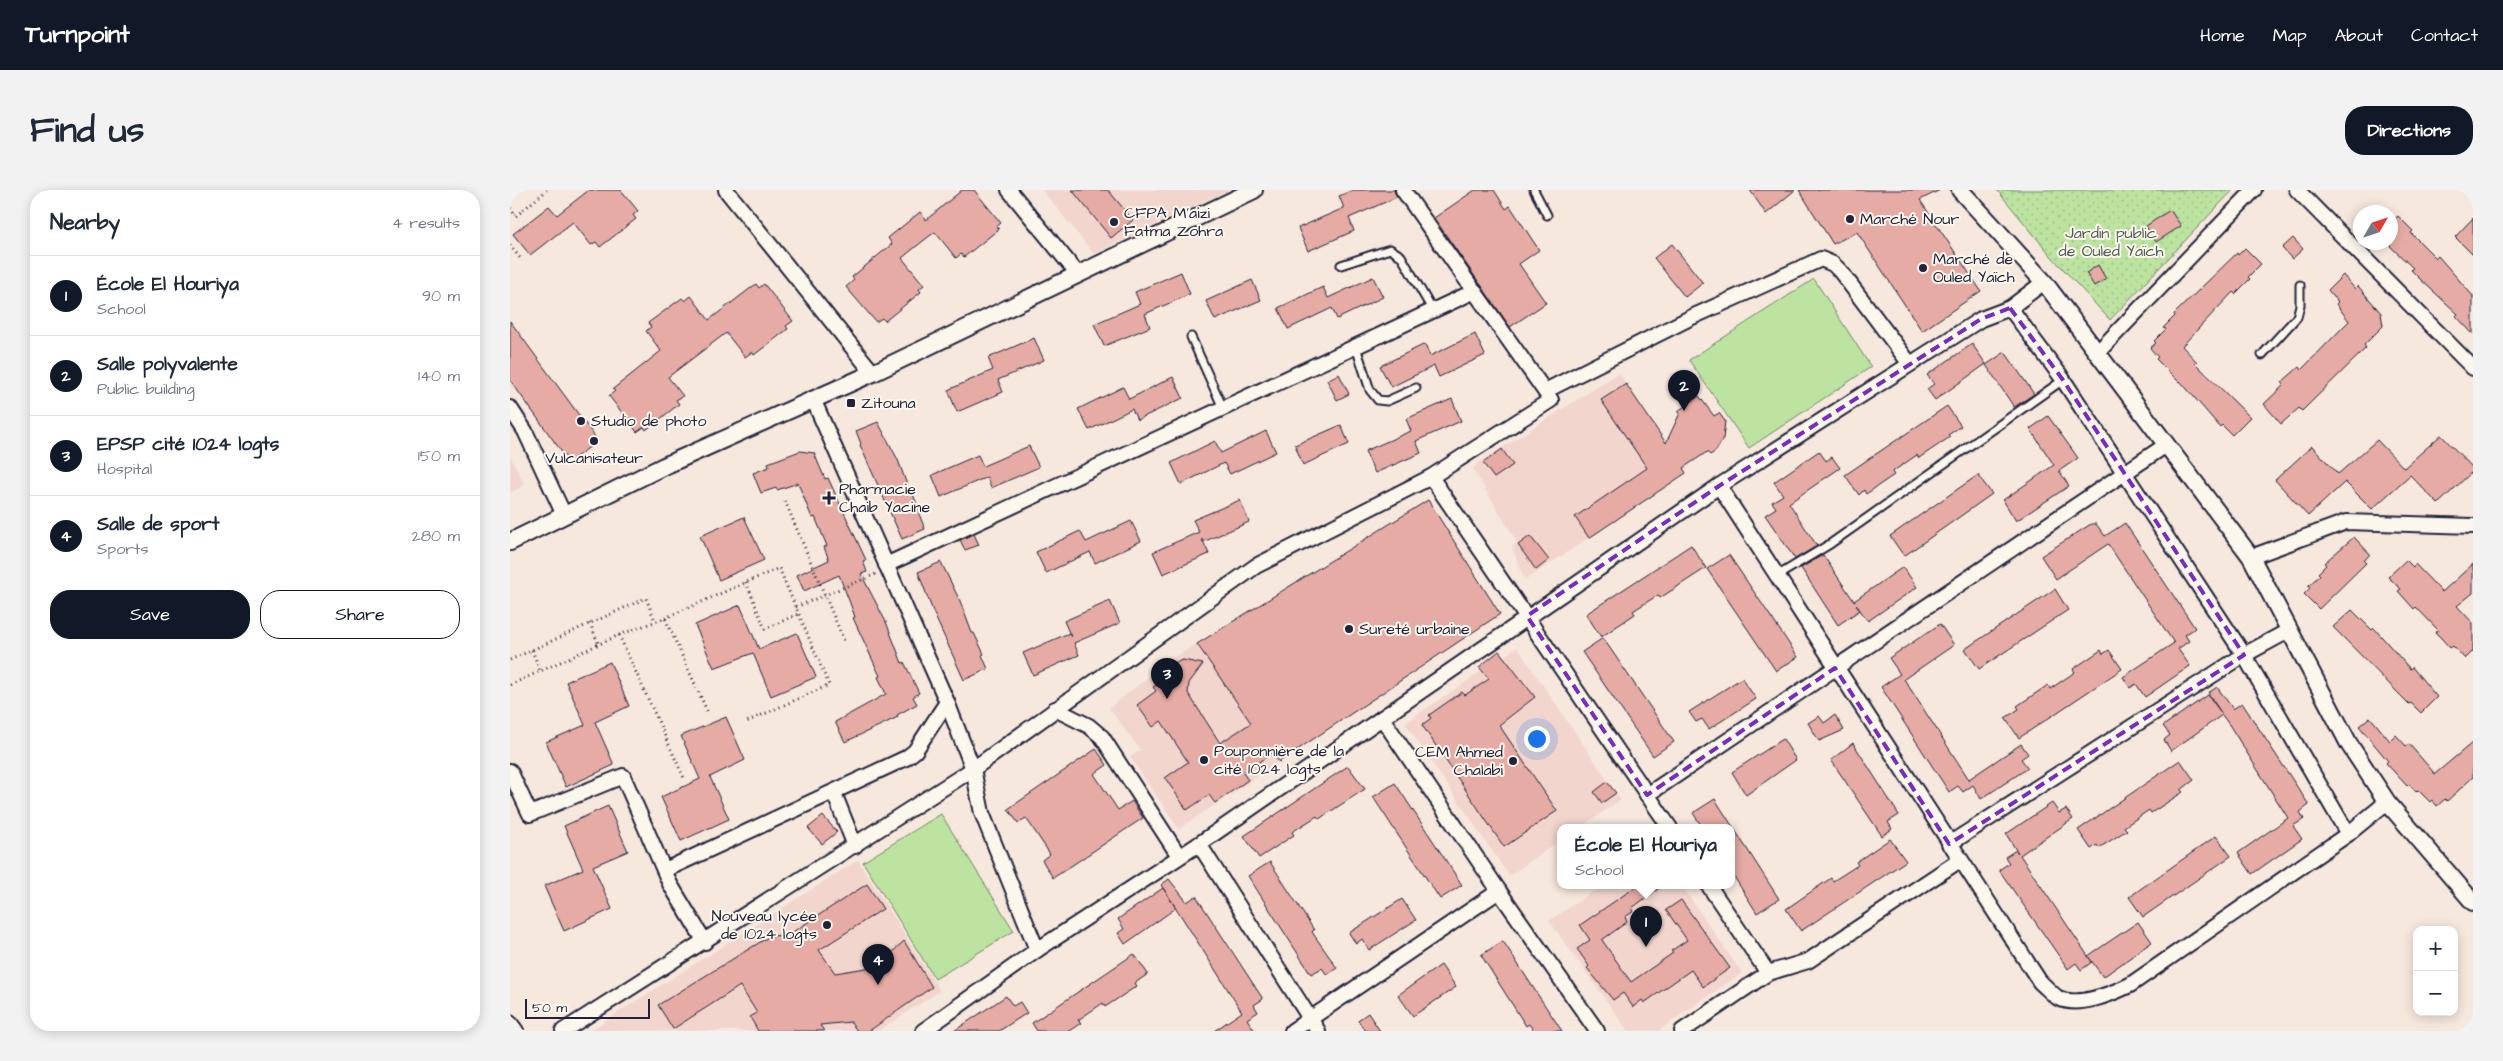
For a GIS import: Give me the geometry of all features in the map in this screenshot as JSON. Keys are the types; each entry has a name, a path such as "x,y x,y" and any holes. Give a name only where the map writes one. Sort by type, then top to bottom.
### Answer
{"street":[{"path":"726,190 872,372"},
{"path":"1009,190 1077,273"},
{"path":"510,542 664,466 872,372 1254,190"},
{"path":"564,1031 973,769 1256,566 1431,477 1551,400 1403,190"},
{"path":"1961,190 2044,282 2251,557 2349,744 2387,802 2473,902"},
{"path":"2097,352 2254,190"},
{"path":"2297,190 2473,368"},
{"path":"1545,391 1692,317 1821,259 1833,264 1841,272 1910,364"},
{"path":"922,1031 1038,950 1199,844 1718,486 1981,319 2010,308 2044,282"},
{"path":"887,567 1475,291"},
{"path":"2010,308 2063,380 2244,654 2348,834"},
{"path":"813,399 947,702 973,769 982,814 1038,950"},
{"path":"510,408 525,431 564,515"},
{"path":"1647,795 2166,444"},
{"path":"1431,477 1667,824"},
{"path":"1718,486 2040,982 2059,998 2087,1001 2109,995 2130,985 2348,834 2387,802"},
{"path":"2251,557 2346,522 2473,526"},
{"path":"1949,844 2244,654 2290,630"},
{"path":"665,870 906,758 915,751 947,702"},
{"path":"1055,709 1089,726 1102,737 1179,856"},
{"path":"1382,718 1499,891 1597,1031"},
{"path":"510,771 530,814 624,776 670,884 705,942"},
{"path":"834,793 855,846"},
{"path":"1199,844 1318,1031"},
{"path":"1682,1031 1768,973 1808,961 1960,860"},
{"path":"1711,889 1768,973"},
{"path":"1292,1031 1499,891"},
{"path":"510,1023 516,1031"}],"lane":[{"path":"1534,190 1546,215"},
{"path":"1341,265 1390,249 1401,256 1433,311"},
{"path":"2262,355 2297,317 2300,305 2300,285"},
{"path":"1191,337 1223,408"},
{"path":"1356,347 1370,390 1378,400 1388,401 1416,388"},
{"path":"1776,577 1830,544 2063,380"}],"path":[{"path":"510,208 516,216 548,190"},
{"path":"510,246 520,258"},
{"path":"785,501 846,643"},
{"path":"796,607 887,567"},
{"path":"510,685 599,644 665,618 779,568 829,685 744,722"},
{"path":"746,582 765,629 798,614"},
{"path":"510,660 646,598 655,621"},
{"path":"665,618 708,713"},
{"path":"590,623 599,644"},
{"path":"619,636 684,778"},
{"path":"532,650 540,671"}],"highlighted area":[{"path":"2010,308 2063,380 2244,655 1949,844 1835,668 1647,795 1527,616 1719,486 1981,319"}],"shaded area":[{"name":"CFPA M'aizi Fatma Zohra","path":"1042,190 1229,190 1094,254"},
{"path":"1619,373 1686,473 1527,579 1523,577 1512,547 1517,542 1473,469 1478,463"},
{"path":"510,456 525,485 510,493"},
{"name":"Pouponnière de la cité 1024 logts","path":"1197,644 1279,762 1179,829 1130,757 1140,750 1109,708 1171,659"},
{"name":"CEM Ahmed Chalabi","path":"1517,647 1621,800 1585,824 1557,824 1557,843 1509,876 1405,723"},
{"name":"Nouveau lycée de 1024 logts","path":"858,860 940,991 878,1031 589,1031"},
{"path":"1597,889 1684,889 1742,973 1658,1031 1628,1031 1549,921"}],"green space":[{"name":"Jardin public de Ouled Yaïch","path":"1997,190 2233,190 2110,320 2053,258"},
{"path":"1814,279 1871,367 1749,448 1689,360"},
{"path":"941,814 1014,931 935,979 863,862"}],"building":[{"path":"589,190 621,190 638,211 633,215 636,219 600,247 596,242 591,245 573,222 530,255 513,234 549,206 557,215"},
{"path":"962,190 974,190 1001,223 996,227 999,229 964,257 961,254 956,258 935,232 923,241 902,258 924,285 919,289 921,292 885,321 882,318 876,322 846,287 854,280 852,277 892,244 888,238 920,212 926,220"},
{"path":"1072,190 1108,190 1133,220 1111,238"},
{"path":"1353,190 1394,190 1397,197 1349,218 1354,231 1308,251 1298,228 1344,208 1339,196"},
{"path":"1475,190 1494,190 1506,209 1510,206 1539,250 1519,264 1546,303 1510,327 1434,218"},
{"path":"1750,190 1795,190 1766,214"},
{"name":"Marché de Ouled Yaïch","path":"1799,190 1940,190 1920,200 1981,291 1922,331 1857,232 1833,244"},
{"path":"2170,210 2181,226 2156,242 2146,226"},
{"path":"2398,216 2413,231 2411,233 2436,258 2438,256 2473,296 2473,334 2456,316 2458,314 2411,270 2413,268 2394,250 2398,250"},
{"path":"2473,218 2473,255 2455,237"},
{"path":"2293,238 2303,249 2292,259 2282,248"},
{"path":"1672,244 1703,283 1685,297 1654,258"},
{"path":"2245,248 2261,264 2248,277 2250,279 2235,294 2233,292 2182,346 2197,362 2195,363 2250,417 2232,435 2222,425 2220,427 2180,381 2156,359 2158,357 2150,348 2166,329 2163,328 2175,316 2174,314 2237,253 2238,255"},
{"path":"2098,265 2106,279 2094,286 2086,273"},
{"path":"1181,272 1190,294 1145,314 1150,327 1104,346 1094,324 1140,304 1135,292"},
{"path":"2343,275 2355,289 2358,286 2381,313 2383,326 2364,345 2366,348 2302,411 2299,408 2281,424 2264,404 2284,385 2282,382 2299,367 2301,370 2349,321 2336,304 2338,302 2328,290"},
{"path":"1373,277 1383,297 1337,319 1332,308 1288,329 1278,308 1323,287 1328,298"},
{"path":"1252,280 1261,300 1215,320 1206,301"},
{"path":"756,284 759,288 764,284 793,321 786,326 788,329 754,355 752,352 745,357 726,333 668,377 683,396 676,400 679,404 646,430 644,427 637,432 609,396 615,391 613,389 661,351 646,331 651,327 648,323 682,298 685,301 691,296 709,320"},
{"path":"510,321 598,441 569,462 510,380"},
{"path":"1475,334 1485,355 1439,377 1434,366 1391,387 1380,366 1425,344 1430,356"},
{"path":"1034,338 1044,360 998,380 1003,392 957,412 948,390 993,370 988,358"},
{"path":"1972,344 1986,364 1935,400 1927,389 1934,384 1927,375"},
{"path":"2005,352 2034,394 2014,407 1986,365"},
{"path":"1339,374 1349,394 1337,400 1327,380"},
{"path":"1173,377 1183,398 1137,420 1132,409 1089,430 1078,409 1123,387 1129,399"},
{"path":"1626,384 1666,443 1680,413 1678,411 1699,396 1714,416 1719,413 1725,421 1723,439 1716,451 1710,455 1707,452 1683,468 1686,473 1589,538 1575,517 1647,468 1601,400"},
{"path":"1452,399 1461,421 1416,441 1421,453 1375,473 1365,451 1411,431 1406,419"},
{"path":"1947,406 1961,426 1948,435 1950,437 1919,458 1917,455 1892,472 1894,475 1866,494 1864,490 1859,495 1845,475"},
{"path":"2048,416 2078,458 2059,471 2069,486 2016,521 2003,500 2054,465 2030,429"},
{"path":"878,422 898,460 910,493 912,492 921,514 919,514 925,529 902,539 860,445 856,431"},
{"path":"1341,425 1349,444 1303,465 1295,445"},
{"path":"1266,431 1276,452 1230,474 1224,463 1181,484 1171,463 1215,441 1221,453"},
{"path":"2441,435 2473,468 2473,471 2438,504 2410,475 2372,509 2345,482 2308,516 2275,480 2312,446 2338,474 2377,440 2404,468"},
{"path":"1029,446 1039,467 991,488 987,477 941,497 932,475 978,455 983,466"},
{"path":"1502,449 1513,465 1494,478 1483,463"},
{"path":"800,451 814,453 825,479 828,478 866,560 863,561 867,572 861,574 886,622 902,663 904,662 919,693 913,697 917,704 897,715 898,717 845,742 835,722 886,694 878,677 880,676 853,618 855,617 839,575 804,591 797,575 829,560 824,547 827,546 815,517 812,518 798,483 761,493 753,473 769,467 768,463"},
{"path":"1819,451 1826,461 1832,457 1840,468 1789,503 1817,546 1795,559 1765,515 1776,508 1772,502 1783,495 1774,482"},
{"path":"1978,475 1992,494 1904,556 1890,536"},
{"path":"1240,500 1249,522 1203,542 1209,554 1163,574 1153,552 1199,532 1193,520"},
{"name":"Sureté urbaine","path":"1428,500 1500,614 1279,762 1272,753 1243,773 1248,780 1215,803 1209,795 1187,810 1165,778 1188,762 1161,721 1153,727 1137,705 1156,691 1153,687 1166,678 1173,663 1183,660 1203,664 1189,683 1188,693 1220,743 1251,723 1197,644"},
{"path":"744,517 764,560 719,580 700,536"},
{"path":"1131,521 1141,541 1095,563 1090,552 1046,573 1036,552 1080,531 1086,542"},
{"path":"2125,523 2195,628 2185,635 2189,641 2178,649 2190,666 2145,697 2136,684 2130,688 2123,677 2174,643 2108,544 2056,579 2041,556 2091,524 2096,524 2105,536"},
{"path":"974,534 979,545 965,550 960,540"},
{"path":"1530,536 1549,560 1536,570 1518,545"},
{"path":"2354,537 2370,554 2364,561 2366,563 2319,609 2304,594 2310,588 2308,586 2320,575 2318,573 2326,565 2324,563"},
{"path":"1691,545 1706,568 1660,598 1658,595 1633,611 1635,614 1601,637 1586,614"},
{"path":"1729,555 1798,657 1776,671 1707,569"},
{"path":"1823,555 1854,601 1903,567 1917,587 1868,621 1860,610 1838,625 1801,568"},
{"path":"2406,560 2413,567 2415,564 2442,592 2473,564 2473,593 2457,606 2473,623 2473,651 2465,659 2453,646 2450,648 2435,632 2438,630 2416,607 2414,609 2398,591 2401,589 2388,577"},
{"path":"941,562 960,601 972,633 974,633 984,654 982,655 988,669 964,680 934,614 918,572"},
{"path":"2055,589 2068,610 1979,669 1965,649"},
{"path":"1110,601 1120,623 1074,643 1079,655 1033,675 1023,653 1069,633 1071,637 1064,621"},
{"path":"740,605 759,649 797,633 816,677 771,696 753,653 714,668 695,625"},
{"path":"2352,610 2372,630 2374,628 2410,669 2412,667 2437,697 2421,713 2411,703 2409,704 2333,627"},
{"path":"1940,624 1954,645 1904,679 1970,781 1969,779 2021,744 2028,754 2021,759 2028,768 1981,799 1973,785 1963,792 1958,786 1949,792 1881,687 1900,674 1889,658"},
{"path":"1603,638 1674,742 1653,756 1582,652"},
{"path":"2101,650 2103,654 2109,650 2122,669 2019,738 2005,718 2019,709 2017,706 2048,685 2050,689 2075,672 2073,669"},
{"path":"1499,651 1535,697 1499,725 1557,811 1504,847 1422,725 1431,718 1429,715 1462,692 1465,695 1489,679 1479,667"},
{"path":"610,662 629,706 595,722 614,765 566,787 546,742 585,725 566,682"},
{"path":"1742,678 1756,699 1709,729 1702,719 1696,722 1689,712"},
{"path":"2217,687 2233,709 2242,703 2309,805 2300,812 2304,819 2293,826 2302,839 2252,874 2238,853 2288,818 2230,726 2222,715 2171,751 2164,740 2170,735 2163,726 2208,695 2222,714 2208,693"},
{"path":"1835,715 1844,730 1819,741 1808,723 1819,716 1824,723"},
{"path":"726,717 745,760 710,777 729,819 681,841 661,797 700,779 681,736"},
{"path":"2370,717 2390,741 2396,735 2406,746 2409,744 2435,774 2473,742 2473,777 2447,801 2445,799 2437,806 2432,800 2430,802 2418,790 2416,792 2409,784 2407,786 2386,763 2388,761 2359,726"},
{"path":"1783,739 1796,760 1746,795 1732,772"},
{"path":"1853,743 1899,815 1888,822 1892,829 1882,836 1831,760"},
{"path":"1096,749 1107,765 1094,774 1118,810 1132,801 1143,818 1053,878 1042,860 1050,854 1026,818 1018,823 1008,809"},
{"path":"2180,760 2194,780 2181,790 2183,792 2151,813 2149,810 2124,827 2127,830 2099,848 2097,845 2091,849 2078,830"},
{"path":"1348,766 1365,789 1319,819 1317,816 1292,832 1294,835 1259,858 1244,836"},
{"path":"1607,782 1616,793 1602,803 1594,792"},
{"path":"1395,783 1462,885 1440,899 1373,797"},
{"path":"1715,799 1731,824 1700,824 1693,813"},
{"path":"2052,803 2059,813 2066,809 2073,819 2020,855 2092,962 2081,970 2076,963 2068,969 1999,870 2009,863 2005,857 2016,850 2018,853 2006,834"},
{"path":"608,806 628,851 593,866 612,909 564,931 544,886 583,869 564,826"},
{"path":"823,816 837,832 822,844 808,828"},
{"path":"1735,830 1779,899 1757,913 1735,878"},
{"path":"2216,836 2231,856 2143,917 2129,897"},
{"path":"1890,839 1906,861 1801,931 1786,909 1831,878 1833,881 1858,865 1856,862"},
{"path":"1270,862 1314,930 1312,932 1337,968 1327,975 1322,968 1311,974 1248,876"},
{"path":"1169,879 1187,902 1196,896 1263,999 1254,1005 1258,1012 1247,1019 1255,1031 1214,1031 1242,1012 1176,908 1125,944 1118,933 1124,929 1118,919 1163,888 1161,885"},
{"path":"867,884 883,909 819,950 835,973 866,968 882,962 904,941 932,987 869,1031 857,1031 851,1022 820,1025 824,1031 758,1031 750,1017 757,1013 740,986 673,1029 658,1005 770,936 788,935"},
{"path":"1633,889 1658,889 1632,908 1634,911 1625,917 1627,922 1602,940 1631,982 1673,953 1671,951 1687,940 1666,910 1681,900 1730,968 1703,987 1691,970 1644,1003 1642,1000 1633,1007 1623,993 1613,1000 1587,968 1589,966 1577,949 1590,940 1580,925"},
{"path":"1402,899 1416,920 1369,950 1362,939 1356,944 1349,933"},
{"path":"2138,922 2152,942 2103,977 2088,956"},
{"path":"1503,941 1562,1031 1534,1031 1529,1024 1526,1026 1481,955"},
{"path":"1134,954 1148,974 1135,983 1137,986 1105,1007 1103,1003 1078,1020 1081,1023 1069,1031 1037,1031 1032,1023"},
{"path":"1441,965 1456,987 1413,1016 1398,995"},
{"path":"1006,996 1013,1006 1020,1002 1027,1013 999,1031 954,1031"},
{"path":"1368,1013 1380,1031 1365,1031 1358,1020"}],"place":[{"name":"Marché Nour","path":"1850,219"},
{"name":"CFPA M'aizi Fatma Zohra","path":"1114,222"},
{"name":"Marché de Ouled Yaïch","path":"1923,268"},
{"name":"Zitouna","path":"851,403"},
{"name":"Salle polyvalente","path":"1684,411"},
{"name":"Studio de photo","path":"581,421"},
{"name":"Vulcanisateur","path":"594,441"},
{"name":"Pharmacie Chaib Yacine","path":"829,498"},
{"name":"Sureté urbaine","path":"1349,629"},
{"name":"EPSP cité 1024 logts","path":"1167,699"},
{"name":"Pouponnière de la cité 1024 logts","path":"1204,760"},
{"name":"CEM Ahmed Chalabi","path":"1513,761"},
{"name":"Nouveau lycée de 1024 logts","path":"827,925"},
{"name":"École El Houriya","path":"1646,947"},
{"name":"Salle de sport","path":"878,985"}]}
